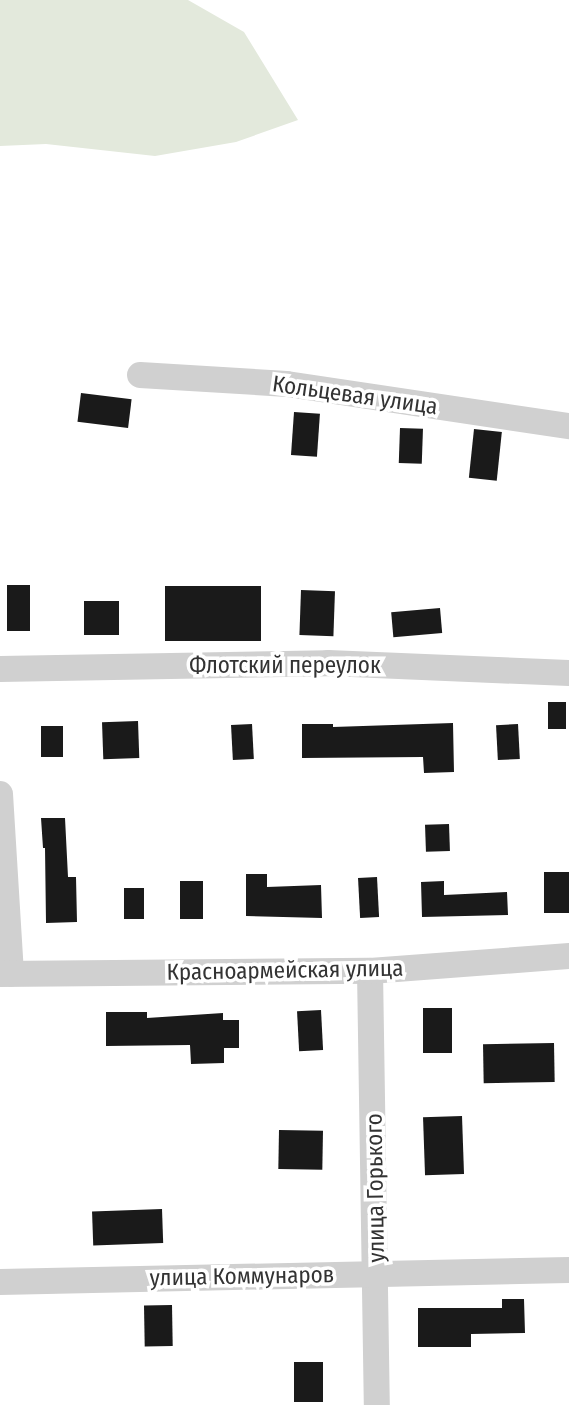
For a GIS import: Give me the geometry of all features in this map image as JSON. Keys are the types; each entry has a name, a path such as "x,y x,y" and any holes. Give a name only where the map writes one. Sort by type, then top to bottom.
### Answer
{"street":[{"name":"Кольцевая улица","path":"140,375 287,384 569,426"},
{"name":"Флотский переулок","path":"0,669 328,663 569,673"},
{"path":"0,794 6,974"},
{"name":"Красноармейская улица","path":"6,974 370,971 569,956"},
{"name":"улица Горького","path":"370,971 377,1272 377,1405"},
{"name":"улица Коммунаров","path":"0,1282 569,1270"}],"shaded area":[{"path":"0,0 188,0 244,32 298,120 236,142 155,156 46,144 0,146"}],"building":[{"path":"81,393 132,399 128,428 77,422"},
{"path":"294,412 320,414 317,457 291,455"},
{"path":"400,428 423,429 422,464 399,463"},
{"path":"474,429 502,432 497,481 469,478"},
{"path":"7,585 30,585 30,631 7,631"},
{"path":"165,586 261,586 261,641 165,641"},
{"path":"301,590 335,591 333,636 299,635"},
{"path":"84,601 119,601 119,635 84,635"},
{"path":"440,608 442,633 393,637 391,612"},
{"path":"548,702 566,702 566,729 548,729"},
{"path":"138,721 139,758 103,759 102,722"},
{"path":"453,723 454,772 424,773 423,757 302,758 302,724 333,724 333,727"},
{"path":"252,724 254,759 233,760 231,725"},
{"path":"518,724 520,759 498,760 496,725"},
{"path":"41,726 63,726 63,757 41,757"},
{"path":"41,818 65,818 68,877 76,877 77,922 46,923 45,848"},
{"path":"449,824 450,851 426,852 425,825"},
{"path":"544,872 569,872 569,913 544,913"},
{"path":"246,874 267,874 267,887 321,885 322,918 246,916"},
{"path":"377,877 379,917 360,918 358,878"},
{"path":"180,881 203,881 203,919 180,919"},
{"path":"444,881 444,895 507,892 508,915 422,917 421,882"},
{"path":"124,888 144,888 144,919 124,919"},
{"path":"423,1008 452,1008 452,1053 423,1053"},
{"path":"321,1010 323,1050 299,1051 297,1011"},
{"path":"106,1012 147,1012 147,1018 223,1013 223,1020 239,1020 239,1048 224,1048 224,1063 191,1064 190,1045 106,1046"},
{"path":"554,1043 555,1082 484,1083 483,1044"},
{"path":"462,1116 464,1174 425,1175 423,1117"},
{"path":"279,1130 323,1131 322,1170 278,1169"},
{"path":"162,1209 163,1243 93,1245 92,1211"},
{"path":"502,1299 524,1299 525,1333 471,1334 471,1347 418,1347 418,1308 502,1308"},
{"path":"144,1305 172,1305 173,1346 145,1346"},
{"path":"294,1362 323,1362 323,1402 294,1402"}]}
